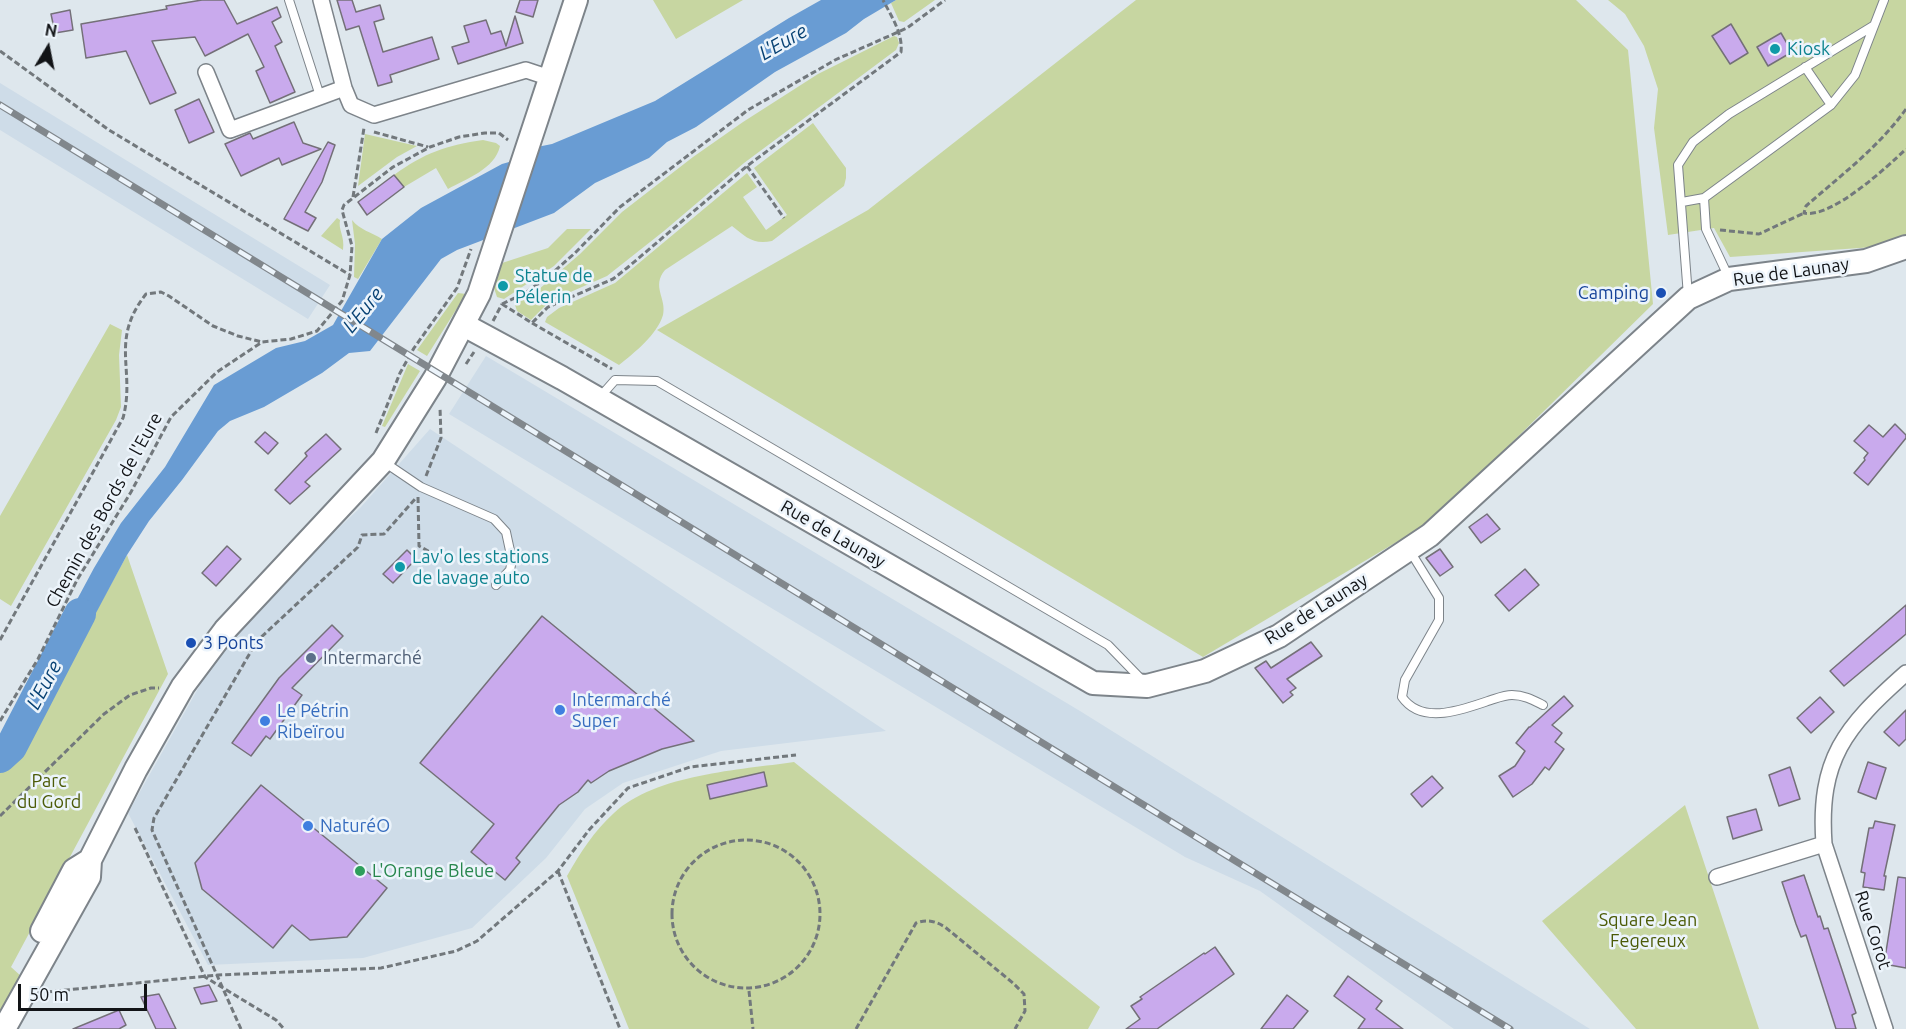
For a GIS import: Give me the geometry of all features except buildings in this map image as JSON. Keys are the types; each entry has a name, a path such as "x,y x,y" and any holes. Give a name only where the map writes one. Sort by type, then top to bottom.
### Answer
{"street":[{"path":"321,0 344,88 351,105 374,115 526,70 550,78"},
{"path":"4,1029 89,877 90,860 136,769 183,686 225,630 383,461 435,378 479,294 576,0"},
{"path":"206,72 230,130 344,88"},
{"name":"Rue de Launay","path":"464,324 487,335 1093,683 1147,686 1205,671 1279,636 1430,535 1688,298 1730,279 1866,261 1906,246"},
{"name":"Rue Corot","path":"1885,1029 1824,844 1822,816 1826,780 1840,745 1870,705 1906,673"},
{"path":"1717,877 1824,844"},
{"path":"0,1010 74,870 90,860"}],"lane":[{"path":"289,0 320,96"},
{"path":"1682,202 1704,198 1831,105 1855,75 1884,0"},
{"path":"1688,298 1678,165 1692,142 1729,114 1873,26"},
{"path":"1805,67 1831,105"},
{"path":"1704,198 1706,229 1730,279"},
{"path":"598,399 615,380 657,381 1108,645 1147,686"},
{"path":"383,461 419,491 494,519 506,532 512,560 510,570 496,585"},
{"path":"1409,550 1439,598 1439,620 1405,680 1402,697 1408,706 1424,713 1450,713 1510,694 1526,696 1543,705"}],"path":[{"path":"532,324 548,306 612,279 627,268 747,166 901,52 899,32 883,0"},
{"path":"460,372 487,335 502,304 525,293 548,277 620,207 748,110 835,60 899,32 945,0"},
{"path":"0,51 109,130 350,275"},
{"path":"1804,213 1806,206 1862,157 1906,109"},
{"path":"353,197 366,111"},
{"path":"364,129 430,147"},
{"path":"353,197 393,167 430,147 459,137 499,133 508,139 506,148"},
{"path":"1706,229 1759,234 1804,213 1812,214 1842,200 1880,174 1906,149"},
{"path":"747,166 784,218"},
{"name":"Chemin des Bords de l'Eure","path":"0,721 38,660 77,580 131,492 171,417 217,372 262,342 291,339 317,331 342,302 350,275 352,246 342,210 353,197"},
{"path":"373,439 400,374 414,348 460,283"},
{"path":"0,640 123,417 126,406 124,351 127,332 135,308 146,294 161,292 213,326 262,342"},
{"path":"502,304 532,324 613,370 621,380"},
{"path":"241,1029 152,830 154,818 257,641 358,547 362,535 384,534 419,491 441,438 440,400"},
{"path":"419,491 419,546 437,556"},
{"path":"0,816 104,714 129,695 151,688 160,688"},
{"path":"23,995 218,975 381,968 456,951 477,941 558,871 589,830 628,788 690,767 796,755"},
{"path":"135,828 206,977 276,1020 284,1029"},
{"path":"740,840 769,844 795,855 814,877 819,892 820,911 816,940 801,966 775,981 749,991 720,984 695,968 678,946 670,920 673,891 688,865 711,848 740,840"},
{"path":"558,871 620,1029"},
{"path":"855,1029 916,923 922,921 936,921 945,927 1024,994 1025,1011 1015,1029"},
{"path":"749,991 753,1029"}],"shaded area":[{"path":"0,83 330,285 308,319 0,130"},
{"path":"486,356 1080,711 1590,1029 1454,1029 1260,891 1185,857 449,414"},
{"path":"430,429 886,731 721,751 623,783 585,809 546,858 472,928 363,958 208,965 128,813 213,662 272,591 361,507"}],"green space":[{"path":"653,0 743,0 676,39"},
{"path":"896,0 935,0 904,22 899,21 891,3"},
{"path":"1136,0 1576,0 1628,50 1653,304 1432,521 1203,657 657,330 868,210"},
{"path":"1608,0 1906,0 1906,235 1874,247 1730,257 1714,228 1668,235 1654,128 1658,89 1644,46 1625,14"},
{"path":"894,36 897,37 899,43 896,50 744,163 607,276 550,301 531,320 517,311 515,305 519,301 538,290 580,254 622,212 693,157 818,74"},
{"path":"813,123 846,168 844,186 772,241 755,241 732,226 665,270 659,282 664,309 660,322 644,343 619,365 545,322 547,317 559,308 615,283 747,173 757,187 743,197 766,230 787,215 754,168"},
{"path":"365,134 417,146 397,157 358,186"},
{"path":"483,140 500,146 492,161 479,172 448,189 436,168 404,187 394,175 436,151 458,144"},
{"path":"337,218 340,220 343,250 321,236"},
{"path":"352,220 362,229 382,239 358,279 354,277 355,244"},
{"path":"567,229 591,229 554,266 504,299 497,297 493,285 499,264 548,248"},
{"path":"458,293 466,294 427,356 417,350"},
{"path":"110,324 122,330 119,355 121,407 116,420 11,606 0,599 0,516"},
{"path":"408,364 420,371 385,427 382,426"},
{"name":"Parc du Gord","path":"127,555 168,674 11,967 22,977 0,1012 0,769 18,754"},
{"path":"794,762 1100,1007 1088,1029 629,1029 567,876 577,859 614,813 632,800 652,790 675,782 724,771"},
{"name":"Square Jean Fegereux","path":"1685,805 1759,1029 1636,1029 1542,921"}],"water":[{"path":"821,0 896,0 846,33 775,72 696,127 667,142 649,158 595,183 554,213 457,250 441,259 370,351 349,353 322,373 264,407 230,421 218,431 149,521 127,555 73,656 51,648 121,523 165,467 214,385 276,348 305,341 333,325 382,239 421,208 509,162 527,149 552,144 655,101"},
{"path":"49,654 71,659 18,754 0,769 0,744"}],"waterway":[{"name":"L'Eure","path":"0,757 11,747 80,614"}],"railway":[{"path":"0,105 1510,1029"}],"place":[{"name":"Kiosk","path":"1775,49"},
{"name":"Statue de Pélerin","path":"503,286"},
{"name":"Camping","path":"1661,293"},
{"name":"Lav'o les stations de lavage auto","path":"400,567"},
{"name":"3 Ponts","path":"191,643"},
{"name":"Intermarché","path":"311,658"},
{"name":"Intermarché Super","path":"560,710"},
{"name":"Le Pétrin Ribeïrou","path":"265,721"},
{"name":"NaturéO","path":"308,826"},
{"name":"L'Orange Bleue","path":"360,871"}]}
